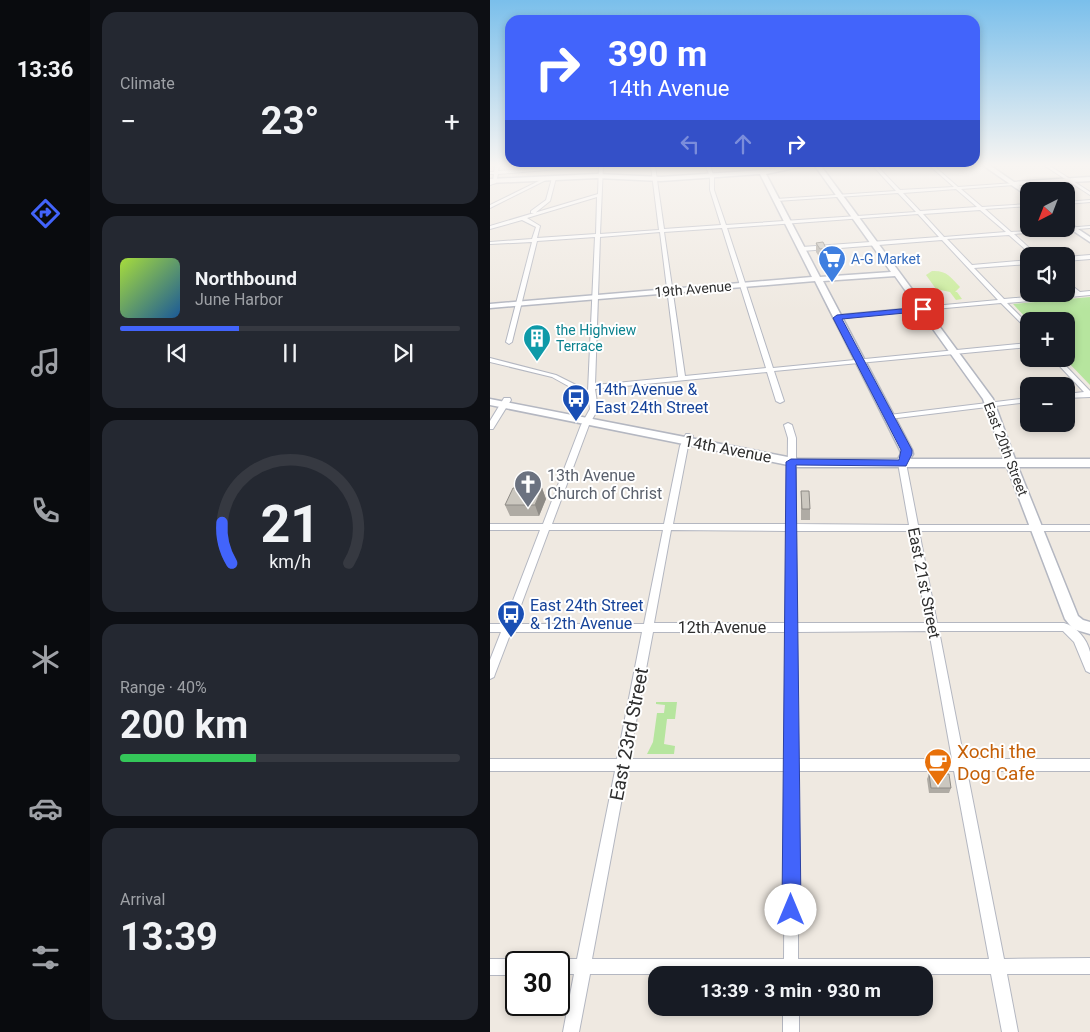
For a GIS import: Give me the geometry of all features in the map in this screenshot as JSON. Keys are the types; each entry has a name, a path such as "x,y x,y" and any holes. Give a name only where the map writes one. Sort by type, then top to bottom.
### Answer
{"street":[{"path":"522,218 529,214"},
{"path":"490,228 536,214"},
{"path":"490,674 546,527 594,409 591,390 599,214"},
{"path":"660,214 682,378"},
{"path":"719,214 780,401"},
{"name":"East 21st Street","path":"784,214 906,450 904,460 914,527 1010,1032"},
{"name":"East 20th Street","path":"853,214 988,399 1072,619 1080,628 1078,638 1090,668"},
{"path":"490,243 904,214"},
{"path":"920,214 1020,320"},
{"path":"987,214 1025,247"},
{"path":"509,342 538,226 522,218"},
{"path":"1075,228 1090,227"},
{"path":"802,249 1020,232"},
{"path":"1075,232 1090,240"},
{"path":"1075,258 1090,257"},
{"path":"970,267 1020,263"},
{"name":"19th Avenue","path":"490,306 742,284 896,274"},
{"path":"1075,291 1079,294"},
{"path":"837,318 1090,294"},
{"path":"490,360 554,376 582,391 682,378 1020,345"},
{"path":"1064,367 1090,394"},
{"path":"1075,395 1090,394"},
{"name":"14th Avenue","path":"490,396 505,402 791,459 1011,460 1090,463"},
{"path":"889,417 1020,401"},
{"name":"14th Avenue","path":"490,402 505,402"},
{"path":"490,427 505,402"},
{"path":"788,426 792,438 790,527 791,966"},
{"name":"East 23rd Street","path":"571,1032 687,438"},
{"name":"14th Avenue","path":"1011,460 1090,456"},
{"path":"490,527 1090,528"},
{"name":"12th Avenue","path":"490,628 1080,628"},
{"path":"490,765 1090,765"},
{"path":"933,967 1090,966"},
{"path":"490,967 505,967"},
{"path":"570,967 648,968"},
{"path":"791,1016 791,1032"}],"green space":[{"path":"932,271 945,273 951,277 960,287 955,292 962,299 956,300 950,292 936,289 926,275"},
{"path":"1090,297 1090,385 1073,367 1075,367 1075,312 1021,312 1013,304 1075,302 1075,298"},
{"path":"656,702 677,702 675,719 667,719 664,744 675,746 674,754 647,754 653,742 657,713 664,713 665,705 656,704"}],"building":[{"path":"823,242 826,248 820,249 816,243"},
{"path":"513,488 542,488 535,505 505,505"},
{"path":"801,491 809,491 810,509 802,509"},
{"path":"929,774 949,774 951,788 931,788"}],"place":[{"name":"A-G Market","path":"832,283"},
{"name":"the Highview Terrace","path":"537,362"},
{"name":"14th Avenue & East 24th Street","path":"576,422"},
{"name":"13th Avenue Church of Christ","path":"528,508"},
{"name":"East 24th Street & 12th Avenue","path":"511,638"},
{"name":"Xochi the Dog Cafe","path":"938,786"}],"route":[{"path":"791,910 791,462 902,463 907,452 837,318 923,309"}]}
